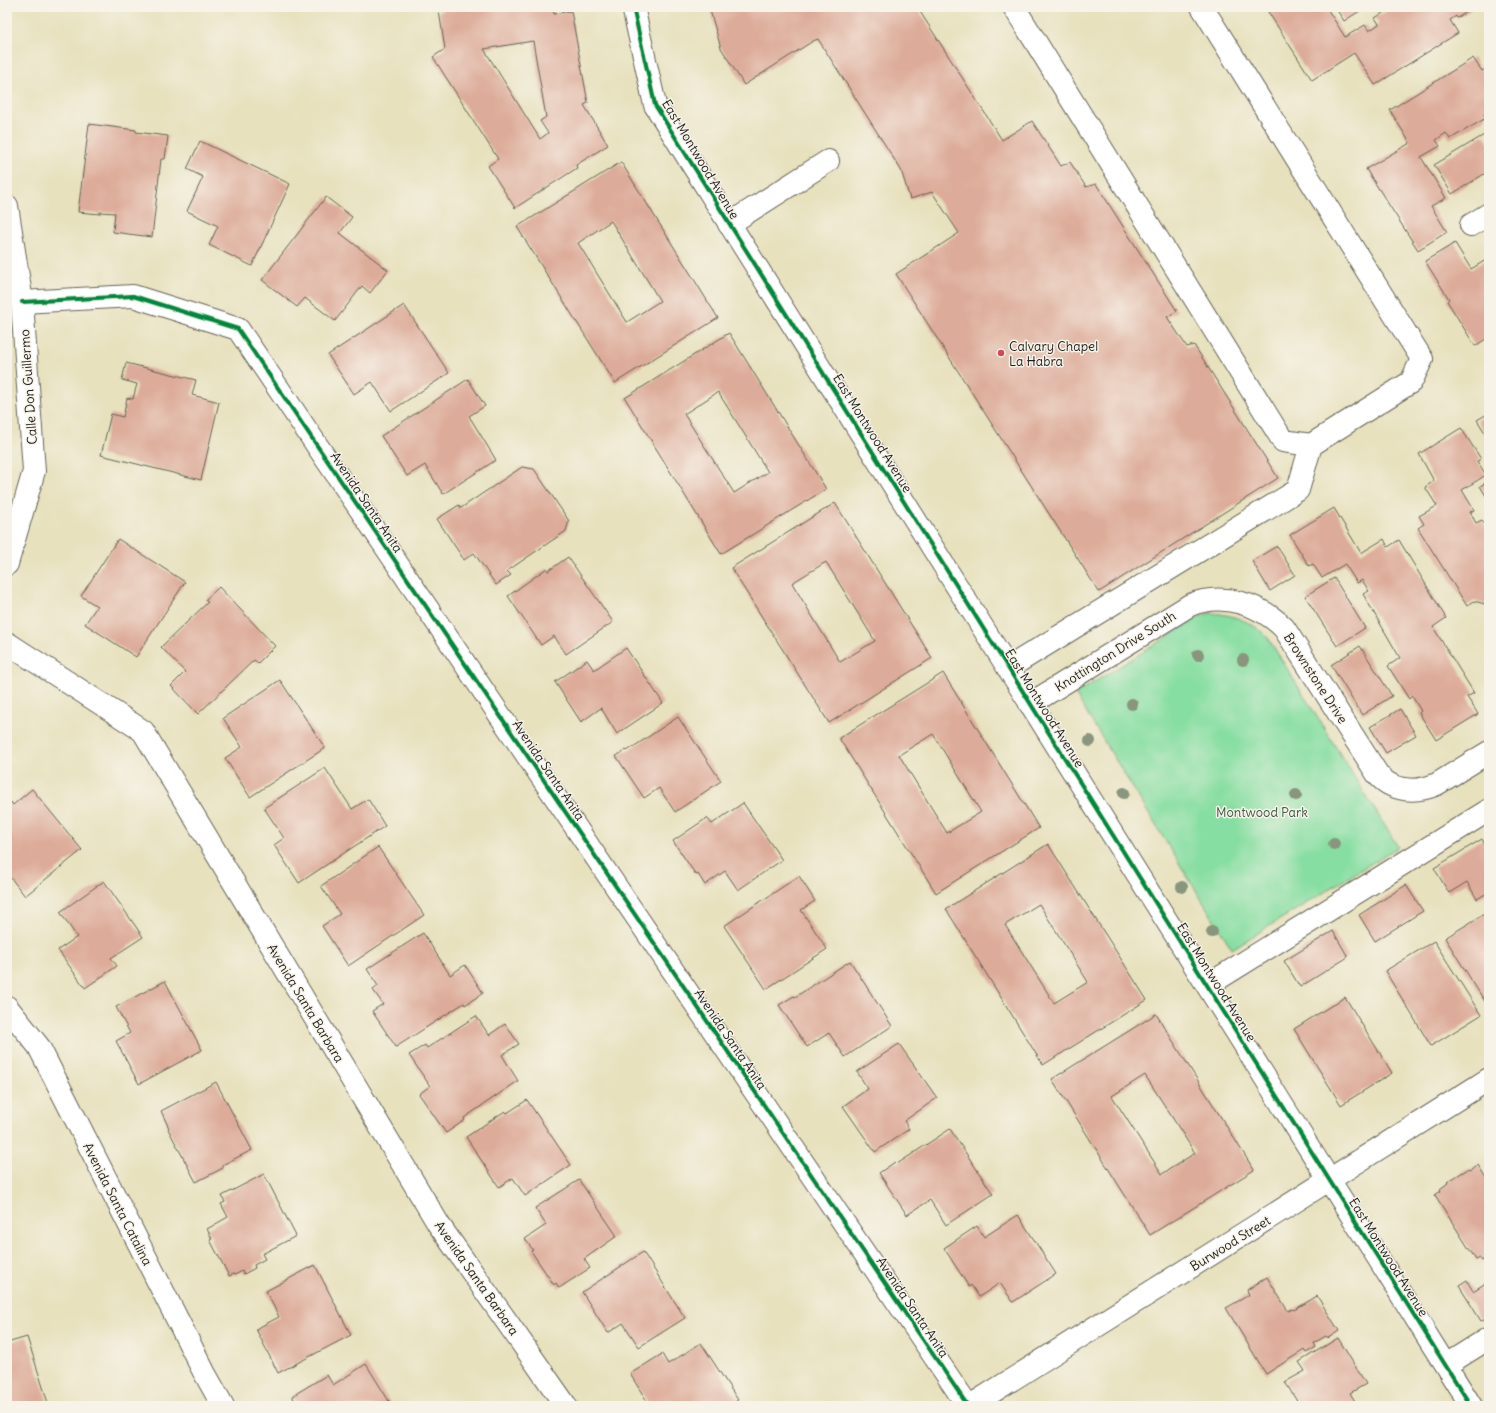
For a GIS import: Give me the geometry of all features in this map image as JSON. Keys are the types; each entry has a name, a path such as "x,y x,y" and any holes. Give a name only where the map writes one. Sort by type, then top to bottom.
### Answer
{"street":[{"name":"East Montwood Avenue","path":"633,7 655,105 1471,1406"},
{"path":"1014,7 1284,441 1311,445 1411,382 1422,359 1202,7"},
{"path":"729,224 828,161"},
{"name":"Calle Don Guillermo","path":"7,206 22,302 34,471 7,564"},
{"path":"1470,225 1489,214"},
{"name":"Avenida Santa Anita","path":"22,302 133,296 238,329 969,1406"},
{"path":"1008,668 1298,490 1311,445"},
{"name":"Brownstone Drive","path":"1200,601 1223,600 1239,602 1263,611 1275,618 1284,628 1378,775 1389,784 1401,789 1410,790 1418,790 1437,784 1489,752"},
{"name":"Knottington Drive South","path":"1030,704 1166,619 1200,601"},
{"name":"Avenida Santa Barbara","path":"7,643 143,731 440,1225 566,1406"},
{"path":"1208,985 1489,810"},
{"name":"Avenida Santa Catalina","path":"7,1007 39,1047 204,1372 223,1406"},
{"name":"Burwood Street","path":"969,1406 1489,1079"},
{"path":"1446,1365 1489,1338"}],"green space":[{"name":"Montwood Park","path":"1209,613 1234,617 1255,627 1268,638 1398,847 1232,949 1075,694 1201,616"}],"building":[{"path":"462,7 553,7 554,14 571,11 588,103 584,105 608,145 576,165 577,168 515,208 488,166 498,159 433,57 445,49 439,11","holes":["533,41 546,117 540,121 548,133 540,139 484,49"]},
{"path":"709,7 917,7 1002,140 1032,121 1061,166 1070,162 1086,187 1096,184 1177,311 1167,317 1187,347 1194,345 1278,478 1099,592 896,274 959,233 932,192 910,199 901,170 818,39 744,85 721,48"},
{"path":"1265,7 1326,7 1345,37 1365,25 1369,31 1379,24 1375,18 1393,7 1475,7 1457,18 1456,16 1450,20 1458,33 1375,85 1354,53 1312,80"},
{"path":"1335,7 1366,7 1344,21"},
{"path":"1473,58 1482,71 1488,67 1487,65 1489,64 1489,111 1484,114 1486,118 1450,139 1446,133 1436,140 1440,146 1421,157 1446,198 1431,206 1447,232 1418,250 1366,169 1410,143 1390,110"},
{"path":"89,124 168,136 165,159 161,159 152,237 113,232 115,213 100,212 100,214 78,212"},
{"path":"1484,135 1489,144 1489,171 1452,194 1434,165"},
{"path":"200,141 290,184 252,266 209,245 218,226 187,211 203,177 187,169"},
{"path":"621,162 718,318 615,383 517,227","holes":["611,221 660,301 627,322 578,243"]},
{"path":"326,197 352,217 340,233 388,270 370,293 362,286 335,321 305,298 297,307 262,280"},
{"path":"1455,243 1471,269 1486,260 1489,266 1489,337 1475,346 1447,301 1449,299 1425,261"},
{"path":"404,305 449,373 391,411 372,382 354,394 328,355"},
{"path":"729,333 826,489 721,554 625,398","holes":["718,392 768,472 734,493 684,414"]},
{"path":"126,363 196,380 192,395 219,402 201,480 101,455 111,414 123,417 127,398 133,399 137,384 122,380"},
{"path":"468,379 485,406 469,416 496,460 443,494 425,465 407,476 381,436"},
{"path":"1489,413 1489,439 1477,420"},
{"path":"1461,428 1481,459 1477,461 1486,475 1462,490 1474,510 1470,512 1476,523 1482,520 1489,531 1489,611 1485,604 1474,601 1467,606 1418,528 1424,524 1419,516 1437,506 1425,487 1434,481 1419,454"},
{"path":"522,467 534,469 569,521 566,531 507,571 511,575 496,585 474,553 464,560 437,519 459,505 461,508"},
{"path":"1489,481 1489,501 1480,486"},
{"path":"835,503 932,658 829,723 731,568","holes":["826,562 875,641 840,662 792,583"]},
{"path":"1334,508 1361,553 1384,539 1388,547 1399,540 1446,618 1433,627 1474,693 1467,697 1478,714 1436,740 1419,713 1421,711 1412,696 1409,699 1388,666 1400,658 1363,594 1369,591 1362,580 1357,583 1345,564 1322,578 1313,564 1309,566 1290,535"},
{"path":"118,539 185,582 136,657 85,624 97,606 81,596"},
{"path":"1277,546 1295,575 1270,591 1252,561"},
{"path":"568,557 613,622 566,654 554,636 541,645 508,596 547,568 548,571"},
{"path":"1334,578 1365,628 1337,646 1305,596"},
{"path":"219,587 275,646 258,663 254,660 198,714 171,686 185,672 161,647 208,602 205,600"},
{"path":"1360,646 1392,696 1362,715 1331,665"},
{"path":"626,648 663,703 617,734 601,708 581,722 555,682 587,660 594,670"},
{"path":"943,673 1039,828 936,893 839,738","holes":["933,734 981,812 947,833 899,755"]},
{"path":"280,680 325,748 250,797 225,758 242,747 223,718"},
{"path":"1400,709 1416,735 1386,753 1370,727"},
{"path":"678,717 721,781 675,812 659,788 644,798 616,756 626,750 627,751"},
{"path":"325,768 352,809 368,799 385,826 299,883 274,845 284,838 264,808"},
{"path":"32,789 82,850 25,896 7,873 7,805 11,802 13,805"},
{"path":"743,803 782,860 738,890 725,871 705,885 698,874 696,875 673,841 707,818 712,824"},
{"path":"1482,839 1489,852 1489,892 1477,899 1467,882 1449,893 1434,868"},
{"path":"1048,844 1147,1000 1043,1065 946,909","holes":["1039,904 1088,982 1054,1003 1005,925"]},
{"path":"378,847 424,915 348,966 322,926 340,914 321,886"},
{"path":"799,876 815,901 801,910 827,949 766,989 724,926"},
{"path":"104,881 143,937 111,958 117,966 85,988 58,950 77,937 60,912"},
{"path":"1406,885 1423,911 1375,941 1359,915"},
{"path":"1489,911 1489,1008 1445,938"},
{"path":"1333,931 1348,957 1300,987 1284,961"},
{"path":"423,933 450,975 465,965 483,993 465,1005 464,1003 396,1047 372,1011 383,1004 373,990 378,986 367,969"},
{"path":"1434,941 1481,1015 1431,1046 1385,971"},
{"path":"850,961 892,1026 845,1057 829,1033 807,1047 779,1005 794,996 795,997"},
{"path":"165,981 202,1050 139,1084 116,1041 130,1033 116,1007"},
{"path":"1345,997 1392,1073 1341,1105 1294,1029"},
{"path":"1156,1014 1254,1170 1150,1235 1052,1079","holes":["1145,1075 1195,1153 1162,1174 1112,1096"]},
{"path":"476,1016 489,1035 505,1024 519,1044 502,1055 518,1081 464,1118 465,1120 446,1133 419,1094 430,1086 409,1055 425,1045 427,1048"},
{"path":"899,1044 937,1098 904,1121 909,1129 875,1152 843,1106 868,1089 857,1072"},
{"path":"216,1082 252,1150 222,1165 223,1168 196,1182 168,1129 169,1128 161,1111"},
{"path":"527,1100 571,1165 525,1196 513,1178 499,1187 466,1137 505,1111 507,1113"},
{"path":"950,1129 993,1194 946,1225 930,1200 907,1215 879,1173 895,1162 897,1164"},
{"path":"1478,1165 1489,1183 1489,1256 1482,1261 1480,1258 1476,1260 1435,1195 1441,1191 1440,1189 1448,1183 1447,1182 1468,1169 1469,1170"},
{"path":"264,1174 296,1236 262,1254 265,1259 254,1265 255,1268 244,1274 242,1271 235,1275 229,1276 210,1240 212,1239 207,1229 228,1217 221,1204 225,1202 222,1196"},
{"path":"579,1180 617,1236 584,1259 590,1268 559,1288 556,1283 554,1285 531,1251 533,1250 525,1239 546,1225 535,1208"},
{"path":"1018,1215 1056,1274 1013,1302 1000,1283 979,1297 971,1285 969,1287 944,1248 977,1226 984,1237"},
{"path":"643,1252 685,1318 639,1347 623,1323 608,1333 582,1292"},
{"path":"315,1265 351,1335 278,1373 256,1329 279,1317 266,1291"},
{"path":"1267,1277 1288,1311 1294,1310 1317,1296 1339,1331 1328,1338 1326,1336 1314,1343 1316,1347 1306,1353 1304,1350 1266,1374 1226,1308 1249,1295 1247,1290"},
{"path":"1467,1281 1473,1291 1489,1281 1489,1316 1481,1321 1459,1286"},
{"path":"27,1337 49,1406 7,1406 7,1343"},
{"path":"1338,1338 1366,1384 1350,1393 1358,1406 1300,1406 1285,1382 1305,1371 1299,1362"},
{"path":"701,1343 738,1400 729,1406 676,1406 675,1403 671,1406 650,1406 630,1374 662,1354 668,1364"},
{"path":"366,1364 392,1406 298,1406 292,1396 327,1375 333,1385"}],"cycle path":[{"path":"633,7 655,105 1471,1406"},
{"path":"22,302 133,296 238,329 968,1406"}],"place":[{"name":"Calvary Chapel La Habra","path":"1001,353"}]}
